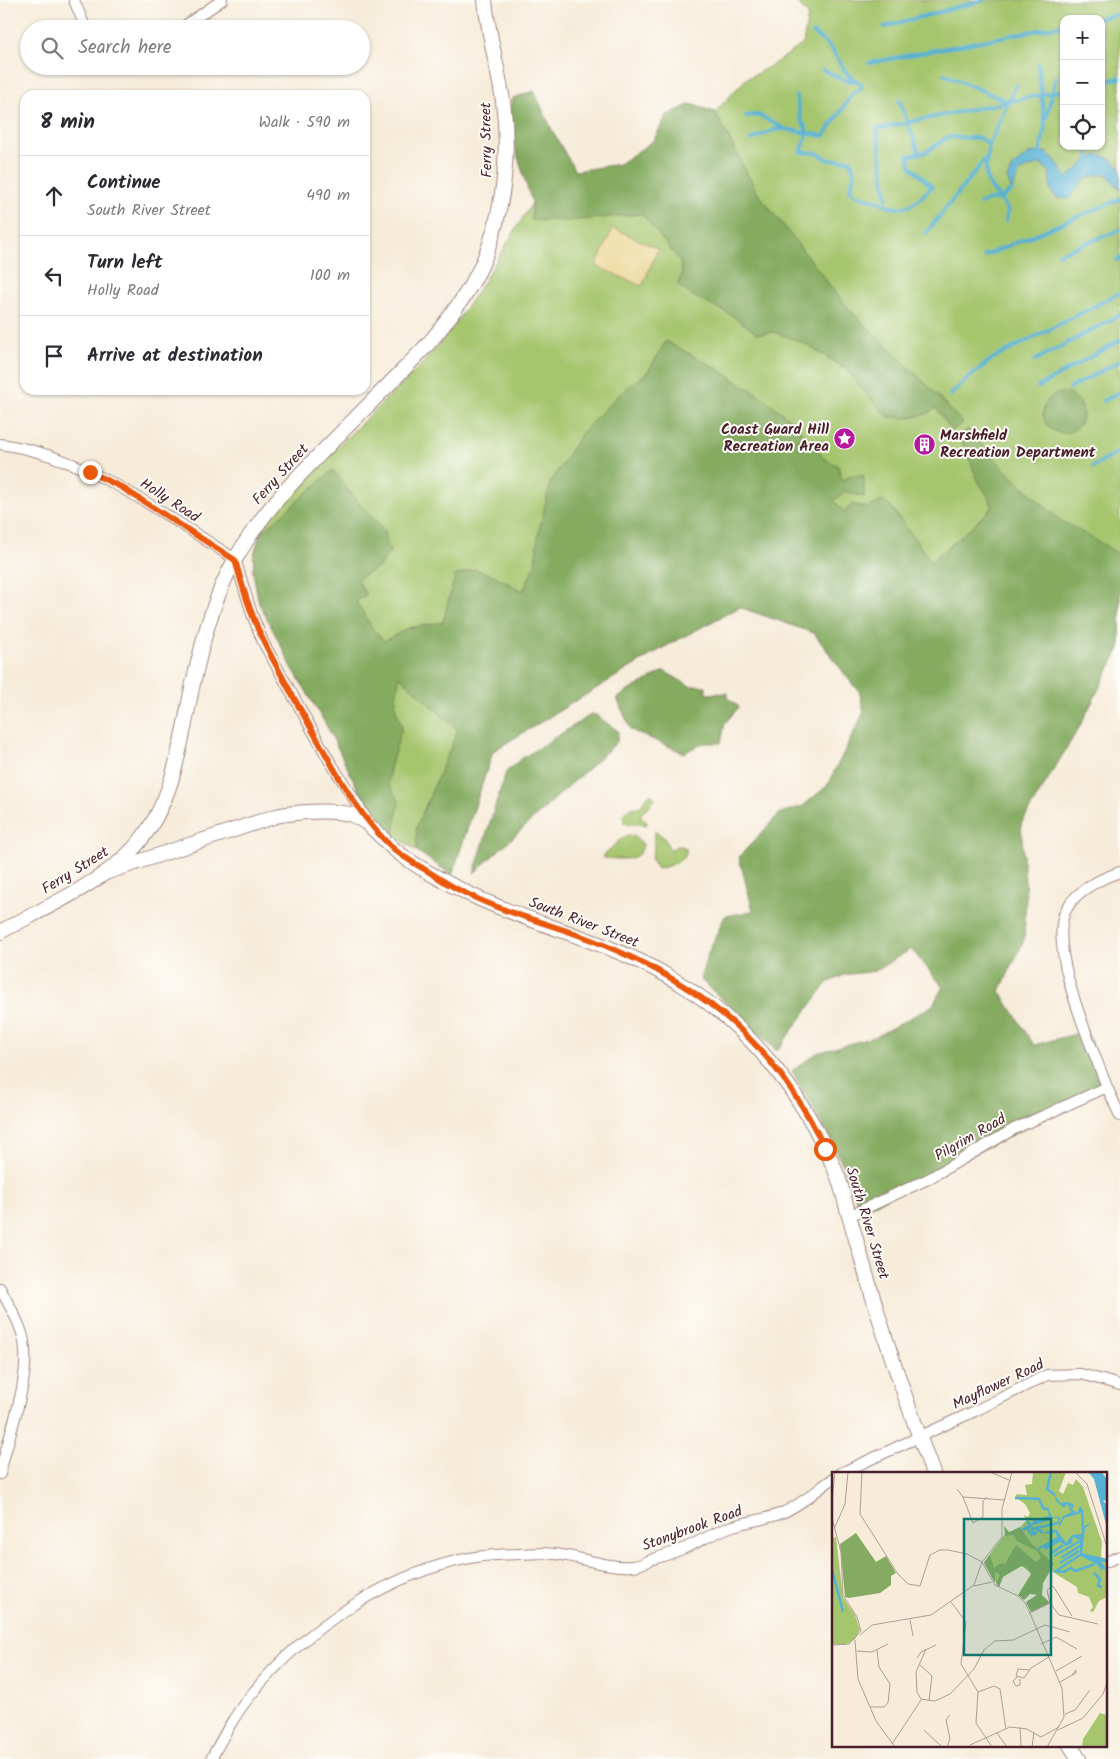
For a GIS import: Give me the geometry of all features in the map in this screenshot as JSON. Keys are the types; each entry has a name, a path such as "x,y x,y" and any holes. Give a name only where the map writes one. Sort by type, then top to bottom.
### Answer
{"street":[{"path":"74,0 82,20"},
{"path":"193,20 222,0"},
{"name":"Ferry Street","path":"0,932 104,873 127,855 144,837 167,796 200,656 222,588 235,560 254,529 280,495 429,343 452,316 482,265 499,210 505,157 503,102 485,0"},
{"name":"Holly Road","path":"0,444 41,453 90,472 121,487 235,560"},
{"name":"South River Street","path":"235,560 263,642 329,760 367,819 396,851 451,886 511,912 615,949 645,963 698,994 725,1015 767,1058 802,1105 814,1125 837,1174 889,1348 933,1472"},
{"name":"South River Street","path":"104,873 258,821 292,813 351,814 378,833"},
{"path":"1120,872 1100,880 1067,907 1062,932 1063,951 1071,990 1107,1087 1120,1116"},
{"name":"Pilgrim Road","path":"849,1216 928,1179 1014,1130 1107,1087"},
{"path":"0,1288 20,1329 25,1351 23,1378 0,1474"},
{"name":"Mayflower Road","path":"920,1436 1047,1375 1081,1374 1120,1385"},
{"path":"843,1472 920,1436"},
{"name":"Stonybrook Road","path":"212,1759 250,1696 289,1654 303,1641 348,1609 403,1579 419,1572 463,1560 492,1555 545,1553 600,1563 633,1566 685,1548 720,1531 785,1512 832,1479"},
{"path":"1108,1561 1120,1556"},
{"path":"1071,1746 1079,1759"}],"green space":[{"path":"795,0 1120,0 1120,648 1077,731 854,686 814,633 740,607 666,646 493,751 452,875 398,838 362,797 328,728 292,667 259,603 253,572 254,555 260,534 280,503 420,366 447,335 475,295 532,203 753,185 715,112 746,79 771,66 803,44 808,15"},
{"path":"534,91 552,130 575,171 619,164 653,141 667,115 691,104 715,112 757,192 847,307 963,423 952,431 936,408 926,414 909,418 888,417 847,370 804,343 774,332 757,334 728,313 689,293 677,284 682,275 680,261 642,214 567,221 531,220 532,203 506,118 513,98"},
{"path":"666,341 716,368 764,398 789,419 815,446 823,458 837,465 840,475 844,480 850,475 864,476 864,497 845,491 834,501 844,512 853,504 868,508 883,500 892,508 931,561 992,508 975,475 965,447 957,438 968,429 1007,472 1059,519 1114,551 1120,557 1120,648 1077,731 1021,824 1026,896 1024,940 1000,991 1034,1045 1087,1031 1107,1087 870,1206 857,1202 837,1152 792,1071 817,1053 877,1036 932,1006 943,987 911,949 875,971 844,975 827,983 777,1051 700,979 708,953 725,916 753,911 739,857 780,813 803,806 827,786 864,712 859,690 814,633 739,607 666,646 493,751 452,875 417,851 416,828 458,730 399,676 395,707 402,727 390,768 388,783 399,801 394,833 362,797 328,728 292,667 259,603 253,572 254,555 260,534 333,470 355,499 383,529 390,552 380,566 357,579 366,595 356,601 372,628 384,641 408,628 443,622 455,576 475,569 493,575 523,591 535,565 538,536 550,483 583,431 627,387 648,372"},
{"path":"1063,393 1074,396 1080,402 1083,413 1080,424 1074,430 1063,433 1052,430 1046,424 1043,413 1046,402 1052,396"},
{"path":"664,671 690,686 706,686 706,694 728,693 728,698 739,707 725,723 721,743 703,743 684,753 631,730 617,699"},
{"path":"592,714 618,731 617,742 474,873 506,772 521,759"},
{"path":"650,794 656,799 640,815 648,823 645,825 624,823 623,814 628,809 642,806 642,803"},
{"path":"656,831 664,838 670,850 679,845 686,848 686,855 676,863 657,869 651,859"},
{"path":"634,835 643,844 641,850 634,857 623,859 602,857 623,837"}],"sand":[{"path":"613,228 658,249 642,286 596,266"}],"water":[{"path":"1045,152 1056,161 1067,178 1092,157 1098,155 1105,156 1120,168 1120,190 1108,175 1101,175 1089,177 1081,183 1069,199 1056,198 1051,190 1049,171 1040,164 1020,171 1012,190 1007,179 1012,167 1030,153"}],"waterway":[{"path":"884,27 984,0"},
{"path":"1105,17 1120,14"},
{"path":"869,63 1060,26"},
{"path":"751,140 773,130 784,129 824,136 854,92 861,89 862,84 850,77 835,54 813,33"},
{"path":"1038,64 1045,127 1040,152"},
{"path":"823,70 844,80 854,81"},
{"path":"944,74 1006,101"},
{"path":"1046,119 1056,77"},
{"path":"1105,81 1120,78"},
{"path":"989,145 1016,85"},
{"path":"887,199 877,129 1060,91"},
{"path":"796,96 801,120 806,128 807,135 801,152 817,153 829,160 850,160 855,175 850,189 859,196 896,208 913,204 932,187 911,166 908,156 926,152 948,137 980,138 989,145 986,175 990,186 1001,199 1012,190"},
{"path":"899,100 919,153"},
{"path":"746,116 758,115 783,128"},
{"path":"1088,150 1089,158"},
{"path":"926,233 987,157"},
{"path":"980,204 989,200 1001,199 1008,211 1006,221"},
{"path":"984,256 1120,199"},
{"path":"1058,254 1120,230"},
{"path":"950,395 992,359 1120,293"},
{"path":"1034,361 1120,315"},
{"path":"1038,387 1120,340"},
{"path":"1070,388 1120,361"},
{"path":"1103,401 1120,392"},
{"path":"1093,467 1120,451"}],"place":[{"name":"Coast Guard Hill Recreation Area","path":"845,438"},
{"name":"Marshfield Recreation Department","path":"924,444"}],"route":[{"path":"90,472 121,487 235,560 263,642 296,702 356,803 382,837 396,851 451,886 511,912 615,949 650,965 698,994 725,1015 772,1063 802,1105 825,1149"}]}
